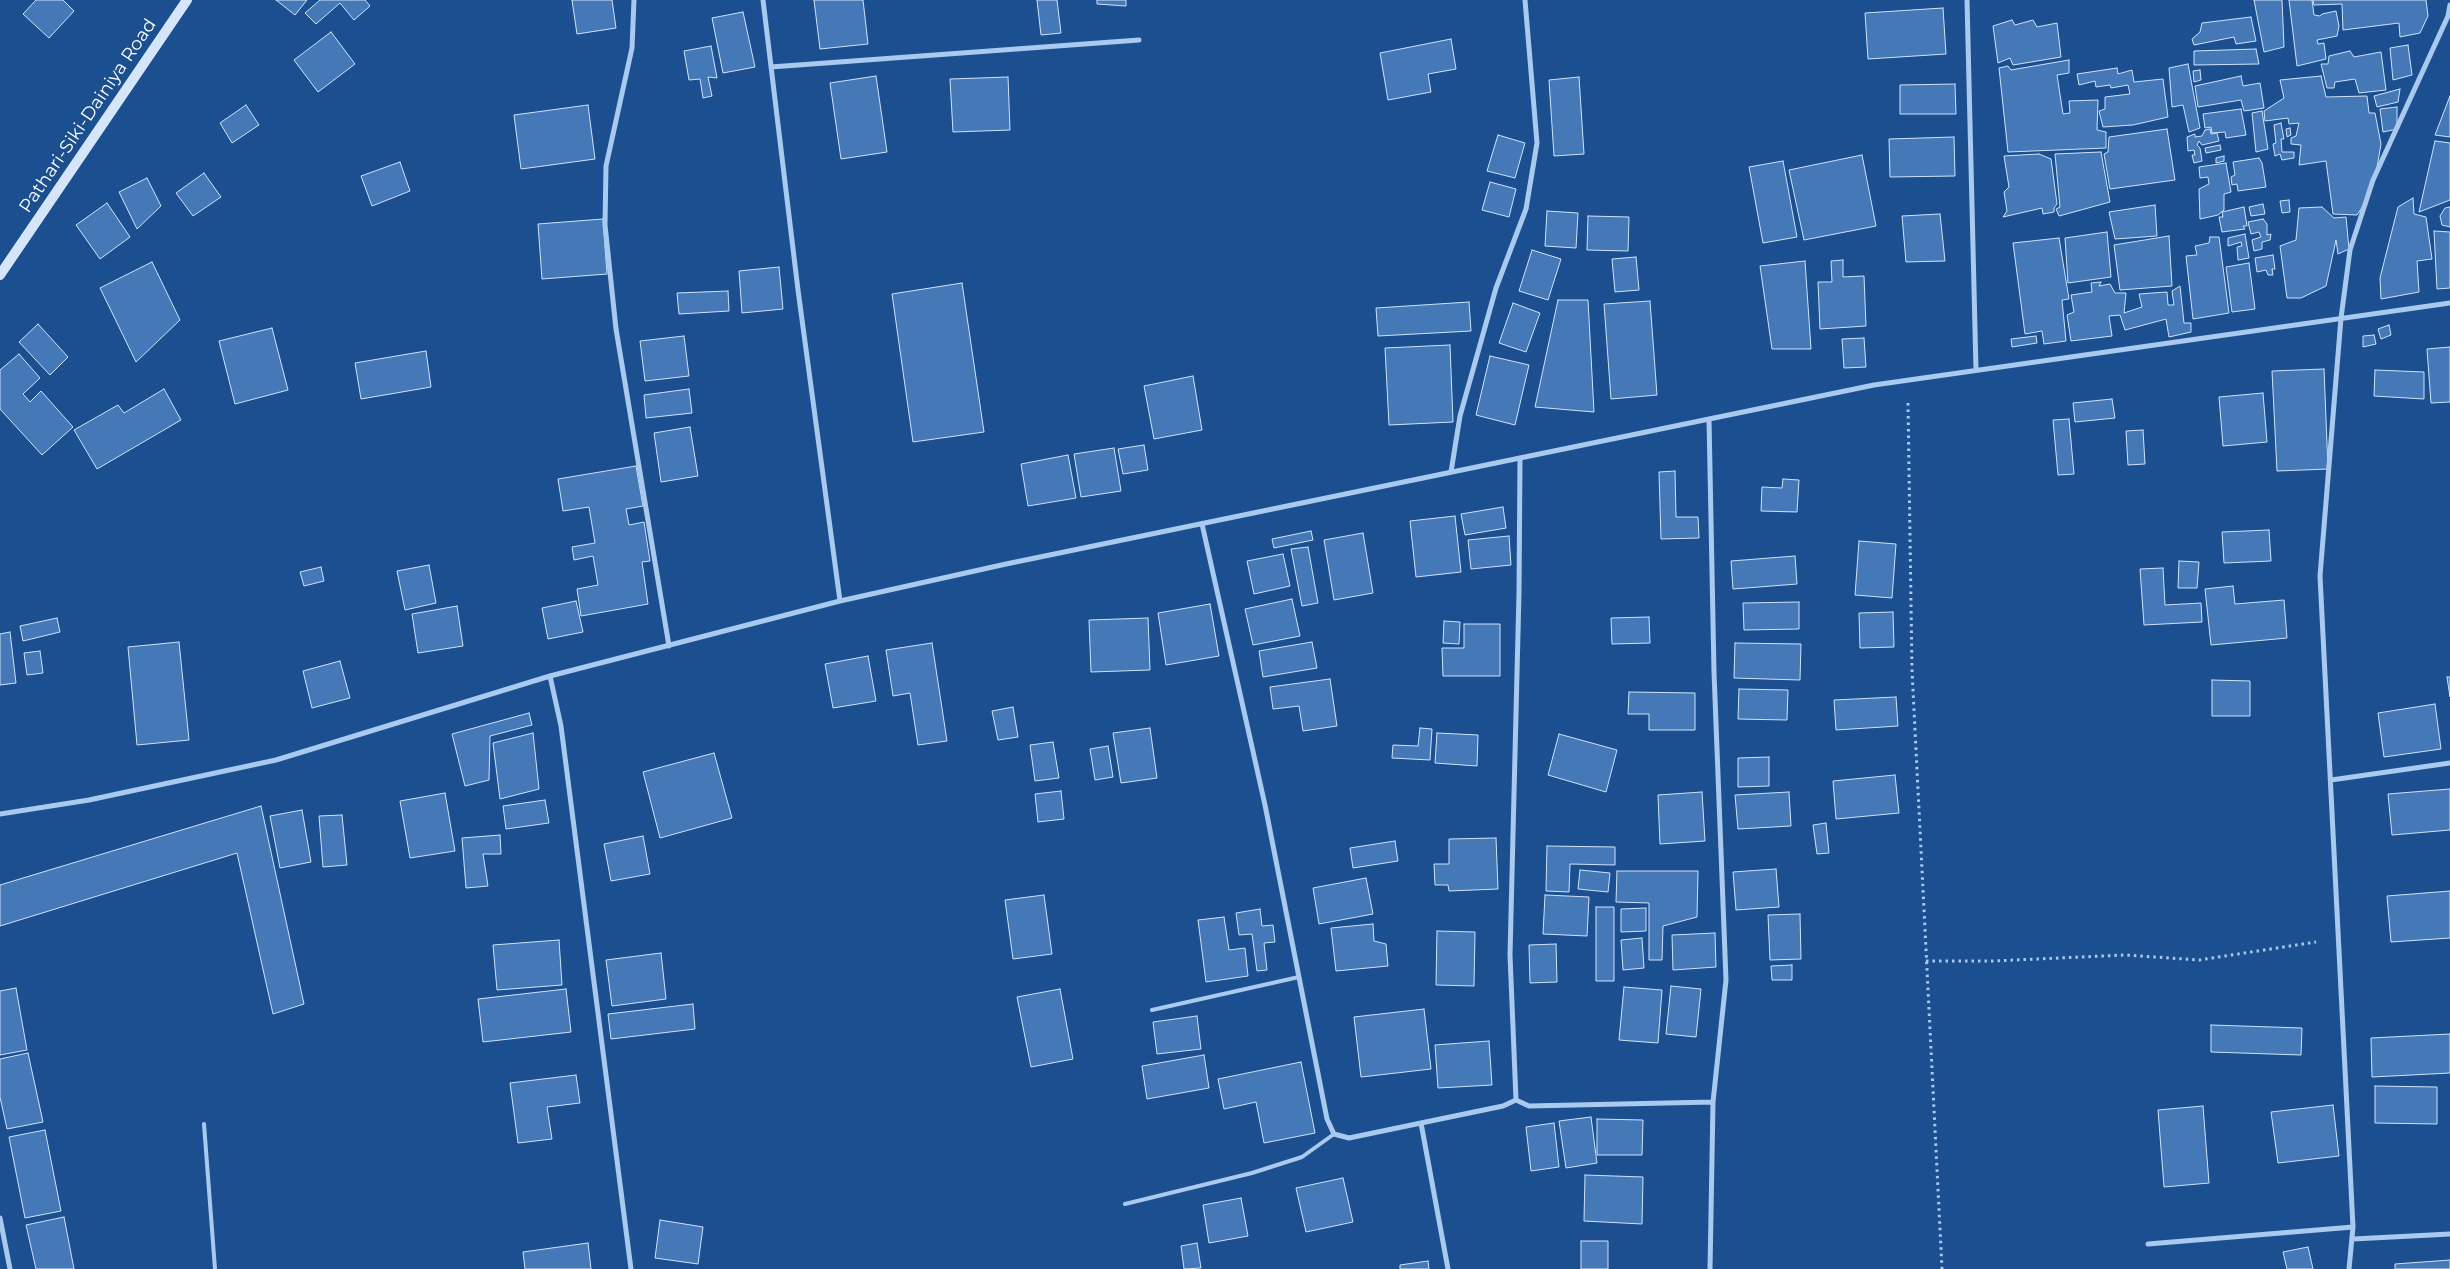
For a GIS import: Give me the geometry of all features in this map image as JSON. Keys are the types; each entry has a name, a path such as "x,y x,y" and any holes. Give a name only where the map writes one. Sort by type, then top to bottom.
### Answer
{"main road":[{"name":"Pathari-Siki-Dainiya Road","path":"0,275 187,0"}],"street":[{"path":"634,0 632,48 606,166 605,225 616,329 669,646"},
{"path":"763,0 840,601"},
{"path":"1450,472 1460,416 1494,297 1526,209 1537,143 1525,0"},
{"path":"1967,0 1976,370"},
{"path":"2349,1269 2353,1227 2320,576 2341,318 2350,250 2373,180 2448,16 2450,5"},
{"path":"771,67 1139,40"},
{"path":"0,814 89,800 276,760 550,676 840,601 1450,472 1874,385 2450,303"},
{"path":"1709,419 1714,672 1726,980 1712,1102 1710,1269"},
{"path":"1516,1100 1510,955 1519,593 1520,458"},
{"path":"1202,524 1265,805 1327,1119 1334,1134 1349,1138 1503,1106 1516,1100 1529,1106 1712,1102"},
{"path":"550,676 563,735 631,1269"},
{"path":"2330,780 2450,763"},
{"path":"1421,1124 1448,1269"},
{"path":"0,1218 10,1269"},
{"path":"2148,1244 2353,1227"},
{"path":"2353,1239 2450,1234"}],"lane":[{"path":"1152,1010 1298,976"},
{"path":"204,1124 215,1269"},
{"path":"1125,1204 1252,1174 1302,1157 1334,1134"}],"path":[{"path":"1907,380 1912,670 1942,1269"},
{"path":"1926,960 1993,961 2125,955 2199,960 2339,938"}],"building":[{"path":"36,0 63,0 74,11 49,38 23,14"},
{"path":"276,0 307,0 295,15"},
{"path":"320,0 365,0 370,6 354,20 340,3 316,24 305,13"},
{"path":"572,0 612,0 616,28 577,34"},
{"path":"814,0 863,0 868,44 820,49"},
{"path":"1037,0 1057,0 1061,33 1041,35"},
{"path":"1097,0 1126,0 1126,6 1097,4"},
{"path":"2254,0 2282,0 2284,47 2264,52"},
{"path":"2289,0 2312,0 2314,15 2320,16 2336,11 2339,26 2337,36 2317,40 2318,44 2324,43 2326,59 2297,66"},
{"path":"2313,0 2426,0 2428,16 2420,33 2400,37 2399,23 2343,30 2342,4 2314,5"},
{"path":"1943,8 1946,54 1868,59 1865,13"},
{"path":"743,12 755,67 723,73 712,18"},
{"path":"2251,17 2256,41 2236,44 2234,37 2194,45 2192,39 2200,32 2202,23"},
{"path":"2012,20 2015,25 2033,20 2037,27 2057,23 2061,57 2013,65 2010,58 1998,63 1993,26"},
{"path":"331,32 355,64 318,92 294,60"},
{"path":"1451,39 1456,69 1428,74 1431,92 1388,100 1380,53"},
{"path":"2408,45 2412,75 2393,80 2390,48"},
{"path":"711,46 717,78 708,77 712,96 703,98 700,79 689,80 684,51"},
{"path":"2256,49 2259,64 2194,65 2194,51"},
{"path":"2350,51 2354,57 2381,52 2386,90 2359,93 2355,79 2335,82 2334,88 2327,88 2321,64 2328,64 2329,56"},
{"path":"2069,60 2069,73 2057,75 2063,114 2070,113 2069,101 2098,100 2097,130 2106,132 2106,148 2008,152 1999,68 2008,66 2011,70"},
{"path":"2188,64 2200,128 2189,132 2183,105 2172,107 2169,68"},
{"path":"2117,68 2118,74 2132,70 2134,82 2163,79 2168,117 2133,125 2103,127 2099,111 2105,109 2105,97 2130,94 2128,85 2111,88 2110,85 2096,87 2095,81 2079,85 2077,74"},
{"path":"2200,70 2201,80 2194,82 2193,71"},
{"path":"876,76 887,152 841,159 830,83"},
{"path":"2241,76 2243,86 2260,83 2264,108 2244,111 2241,100 2198,107 2195,86"},
{"path":"2321,76 2326,97 2367,96 2369,113 2375,113 2381,144 2375,179 2365,203 2357,215 2333,214 2326,161 2299,165 2301,145 2291,144 2291,138 2296,136 2299,123 2289,124 2288,118 2265,121 2264,111 2284,98 2280,80"},
{"path":"1008,77 1010,130 953,132 950,79"},
{"path":"1579,77 1584,154 1554,156 1549,80"},
{"path":"1955,84 1956,114 1900,114 1900,85"},
{"path":"2400,89 2398,102 2377,107 2374,96"},
{"path":"2450,96 2450,137 2435,135"},
{"path":"246,105 259,125 232,143 220,123"},
{"path":"588,105 595,159 521,169 514,115"},
{"path":"2397,107 2397,129 2383,132 2380,109"},
{"path":"2241,109 2246,135 2226,138 2225,132 2212,133 2211,127 2205,128 2203,114"},
{"path":"2262,111 2268,149 2256,152 2252,113"},
{"path":"2281,123 2284,139 2281,139 2282,152 2294,152 2294,158 2282,160 2280,154 2275,156 2273,144 2276,143 2274,125"},
{"path":"2290,128 2291,135 2287,137 2286,129"},
{"path":"2167,129 2175,180 2110,189 2104,154 2108,152 2109,137"},
{"path":"2210,129 2211,134 2217,133 2219,141 2202,145 2199,141 2197,145 2200,148 2202,161 2194,163 2192,155 2195,155 2194,150 2188,151 2187,137 2195,134 2195,137 2202,136 2205,130"},
{"path":"1498,135 1525,143 1515,178 1487,171"},
{"path":"1954,137 1955,176 1890,177 1889,139"},
{"path":"2435,141 2450,143 2450,200 2419,212"},
{"path":"2220,145 2221,150 2206,153 2205,148"},
{"path":"2101,152 2110,202 2059,216 2056,209 2060,207 2055,154"},
{"path":"2039,154 2051,159 2057,204 2054,212 2043,214 2042,208 2003,217 2007,211 2004,192 2009,187 2004,156"},
{"path":"1862,155 1876,226 1804,240 1789,170"},
{"path":"2224,156 2224,161 2216,163 2216,158"},
{"path":"2259,158 2262,163 2266,187 2238,191 2237,184 2232,185 2231,177 2235,175 2233,162"},
{"path":"1783,161 1797,237 1763,243 1749,167"},
{"path":"400,162 410,191 372,206 361,176"},
{"path":"2226,163 2231,192 2224,194 2224,210 2218,215 2200,219 2199,189 2209,184 2208,177 2200,178 2199,167"},
{"path":"204,173 221,197 193,216 176,193"},
{"path":"147,178 161,206 137,229 119,192"},
{"path":"1490,182 1516,189 1509,217 1482,210"},
{"path":"2413,198 2414,214 2426,217 2432,259 2417,261 2419,292 2381,299 2380,278 2398,207"},
{"path":"2289,200 2290,212 2282,213 2280,201"},
{"path":"107,203 130,237 100,259 76,225"},
{"path":"2263,204 2265,214 2251,216 2249,207"},
{"path":"2155,205 2157,236 2115,239 2109,212"},
{"path":"2244,207 2247,226 2243,226 2245,229 2222,232 2219,217 2223,217 2222,212"},
{"path":"2322,207 2334,218 2346,217 2349,249 2338,254 2336,240 2326,286 2301,298 2287,298 2280,246 2296,240 2299,208"},
{"path":"2450,207 2450,227 2442,225 2440,216 2445,208"},
{"path":"1547,211 1578,213 1576,248 1545,246"},
{"path":"1940,214 1945,261 1906,262 1902,216"},
{"path":"1588,216 1629,217 1628,251 1587,250"},
{"path":"603,219 607,274 542,279 538,224"},
{"path":"2263,219 2267,224 2267,235 2271,234 2270,240 2262,242 2262,249 2254,251 2252,240 2261,237 2259,232 2251,234 2248,222"},
{"path":"2434,231 2450,232 2450,288 2437,289"},
{"path":"2107,232 2111,277 2068,283 2065,238"},
{"path":"2245,234 2249,258 2238,260 2237,247 2242,246 2241,242 2228,246 2228,238"},
{"path":"2169,236 2172,286 2120,290 2114,245"},
{"path":"2210,237 2219,237 2229,313 2193,319 2186,256 2197,255 2195,246 2209,243"},
{"path":"2059,238 2069,299 2062,300 2066,341 2044,344 2042,331 2025,334 2013,243"},
{"path":"1532,250 1561,259 1548,300 1519,291"},
{"path":"2273,255 2275,269 2272,269 2273,275 2268,275 2266,270 2257,272 2255,258"},
{"path":"1636,257 1639,290 1615,292 1612,259"},
{"path":"1843,260 1843,277 1864,276 1866,326 1820,329 1818,282 1832,282 1831,261"},
{"path":"1805,261 1811,349 1772,349 1760,266"},
{"path":"152,262 180,320 136,362 100,288"},
{"path":"2249,263 2255,309 2232,312 2226,267"},
{"path":"779,267 783,309 742,313 739,271"},
{"path":"2101,282 2099,286 2110,284 2115,293 2126,293 2124,313 2142,307 2139,294 2167,292 2168,305 2174,305 2172,291 2180,286 2184,323 2191,323 2191,332 2169,337 2166,319 2125,330 2120,315 2109,316 2112,336 2071,341 2067,315 2074,312 2071,295 2092,292 2091,283"},
{"path":"962,283 984,432 913,442 892,294"},
{"path":"728,291 729,311 679,314 677,293"},
{"path":"1558,300 1588,300 1594,412 1535,407"},
{"path":"1650,301 1657,395 1611,399 1604,304"},
{"path":"1469,302 1471,331 1378,336 1376,308"},
{"path":"1513,303 1540,313 1526,352 1499,343"},
{"path":"38,324 68,357 50,375 19,342"},
{"path":"2389,325 2391,335 2381,339 2378,329"},
{"path":"272,328 288,390 235,404 219,341"},
{"path":"2374,335 2376,344 2363,347 2363,336"},
{"path":"684,336 689,376 645,381 640,341"},
{"path":"2036,336 2037,343 2012,347 2011,339"},
{"path":"1864,338 1866,367 1844,368 1842,339"},
{"path":"1450,345 1453,422 1389,425 1385,348"},
{"path":"2450,347 2450,402 2431,403 2427,349"},
{"path":"426,351 431,387 361,399 355,363"},
{"path":"19,354 40,378 23,394 30,402 41,391 73,427 42,455 0,409 0,370"},
{"path":"1490,356 1529,365 1515,425 1476,415"},
{"path":"2324,369 2328,469 2277,471 2272,371"},
{"path":"2375,370 2424,372 2424,399 2374,396"},
{"path":"1193,376 1202,430 1154,439 1144,386"},
{"path":"164,389 181,420 97,469 74,430 118,405 124,413"},
{"path":"689,389 692,413 646,418 644,395"},
{"path":"2263,393 2267,442 2223,446 2219,397"},
{"path":"2112,399 2115,418 2075,422 2073,403"},
{"path":"2069,419 2074,474 2058,475 2053,420"},
{"path":"690,427 698,476 661,482 654,433"},
{"path":"2143,430 2145,464 2128,465 2126,431"},
{"path":"1144,445 1148,470 1123,474 1118,449"},
{"path":"1114,448 1121,491 1081,497 1074,454"},
{"path":"1068,455 1076,498 1028,506 1021,464"},
{"path":"636,466 643,506 626,509 629,525 644,522 650,561 642,562 648,604 581,616 577,589 598,585 593,556 574,560 572,547 595,543 589,507 563,511 558,479"},
{"path":"1675,471 1676,517 1698,517 1699,538 1661,539 1659,472"},
{"path":"1783,479 1799,480 1797,512 1761,511 1762,487 1782,488"},
{"path":"1503,507 1506,528 1465,535 1461,514"},
{"path":"1455,516 1461,572 1416,577 1410,521"},
{"path":"2269,530 2271,561 2224,563 2222,532"},
{"path":"1311,531 1313,540 1274,548 1272,539"},
{"path":"1363,533 1373,593 1334,600 1324,540"},
{"path":"1509,536 1511,565 1471,569 1468,540"},
{"path":"1859,541 1896,544 1892,598 1855,595"},
{"path":"1308,547 1318,603 1302,606 1291,549"},
{"path":"1283,554 1290,586 1254,594 1247,561"},
{"path":"1795,556 1797,584 1733,589 1731,561"},
{"path":"2179,561 2199,562 2197,588 2178,588"},
{"path":"429,565 436,603 405,610 397,571"},
{"path":"321,567 324,581 304,586 300,572"},
{"path":"2163,568 2165,605 2201,603 2202,622 2144,625 2140,569"},
{"path":"2233,586 2235,604 2284,600 2287,638 2211,645 2205,589"},
{"path":"1292,599 1300,636 1253,645 1245,609"},
{"path":"576,601 583,632 548,639 542,608"},
{"path":"1799,602 1799,629 1744,630 1743,603"},
{"path":"1210,604 1219,656 1166,665 1158,613"},
{"path":"457,606 463,646 418,653 412,614"},
{"path":"1893,612 1894,647 1860,648 1859,613"},
{"path":"1649,617 1650,643 1612,644 1611,618"},
{"path":"57,618 60,632 23,641 20,626"},
{"path":"1148,618 1150,670 1091,672 1089,620"},
{"path":"1444,621 1460,622 1459,644 1443,643"},
{"path":"1464,624 1500,624 1500,676 1443,676 1442,648 1464,648"},
{"path":"10,632 16,683 0,685 0,634"},
{"path":"179,642 189,740 137,745 128,647"},
{"path":"1312,642 1317,668 1263,677 1259,651"},
{"path":"932,643 947,741 918,745 910,693 893,696 886,650"},
{"path":"1735,643 1801,644 1800,680 1734,678"},
{"path":"40,651 43,673 27,675 24,653"},
{"path":"868,656 876,701 833,708 825,664"},
{"path":"340,661 350,698 312,708 303,671"},
{"path":"2447,677 2450,677 2450,697"},
{"path":"1330,679 1337,726 1303,731 1299,706 1273,709 1270,687"},
{"path":"2212,680 2250,681 2250,716 2212,716"},
{"path":"1739,689 1788,690 1787,720 1738,719"},
{"path":"1629,692 1695,693 1695,730 1649,730 1649,714 1628,714"},
{"path":"1896,697 1898,726 1836,730 1834,700"},
{"path":"2435,704 2441,749 2384,757 2378,713"},
{"path":"1013,707 1018,737 998,740 992,711"},
{"path":"529,713 532,725 490,736 489,780 465,786 452,734"},
{"path":"1150,728 1157,778 1121,783 1113,733"},
{"path":"1420,728 1432,729 1430,760 1392,758 1393,745 1418,746"},
{"path":"533,733 539,789 500,799 493,743"},
{"path":"1437,733 1478,735 1477,766 1435,763"},
{"path":"1559,734 1617,750 1606,792 1548,775"},
{"path":"1053,742 1059,778 1035,781 1030,745"},
{"path":"1108,746 1113,777 1095,780 1090,749"},
{"path":"714,753 732,818 660,838 643,772"},
{"path":"1769,757 1769,786 1738,787 1738,758"},
{"path":"1895,775 1899,813 1836,819 1833,781"},
{"path":"2450,789 2450,830 2392,835 2388,794"},
{"path":"1061,791 1064,819 1038,822 1035,794"},
{"path":"1702,792 1705,841 1660,844 1658,795"},
{"path":"1789,792 1791,826 1738,829 1735,795"},
{"path":"445,793 455,851 410,858 400,801"},
{"path":"545,800 549,823 506,829 503,806"},
{"path":"261,806 304,1004 273,1014 237,853 0,926 0,885"},
{"path":"302,810 311,862 280,868 270,816"},
{"path":"342,815 347,865 323,867 319,816"},
{"path":"1826,823 1829,853 1817,854 1813,825"},
{"path":"500,835 501,854 483,854 488,886 466,888 462,838"},
{"path":"643,836 650,874 611,881 604,844"},
{"path":"1496,838 1498,889 1449,891 1448,885 1435,885 1434,864 1449,864 1449,839"},
{"path":"1395,841 1398,861 1353,868 1350,848"},
{"path":"1547,846 1615,847 1615,865 1570,864 1569,892 1546,891"},
{"path":"1776,869 1779,907 1736,910 1733,872"},
{"path":"1580,870 1610,873 1608,892 1578,889"},
{"path":"1617,871 1698,871 1697,917 1663,926 1662,960 1649,960 1649,903 1616,902"},
{"path":"1366,878 1373,914 1319,924 1313,888"},
{"path":"2450,891 2450,938 2391,942 2387,896"},
{"path":"1044,895 1052,954 1013,959 1005,900"},
{"path":"1545,895 1589,897 1587,936 1543,934"},
{"path":"1596,907 1614,907 1614,981 1596,981"},
{"path":"1646,908 1646,931 1621,932 1621,909"},
{"path":"1260,909 1262,926 1273,925 1275,942 1264,943 1267,970 1257,971 1252,934 1239,935 1236,913"},
{"path":"1800,914 1801,959 1770,960 1768,915"},
{"path":"1224,917 1229,950 1245,948 1248,976 1206,982 1198,920"},
{"path":"1373,924 1374,941 1386,944 1388,966 1336,971 1331,928"},
{"path":"1437,931 1475,932 1474,986 1436,985"},
{"path":"1715,933 1716,967 1673,970 1672,935"},
{"path":"1642,938 1644,968 1623,970 1621,940"},
{"path":"559,940 562,985 497,990 493,945"},
{"path":"1556,944 1557,982 1530,983 1529,945"},
{"path":"661,953 666,999 612,1006 606,960"},
{"path":"1792,965 1792,980 1772,980 1771,966"},
{"path":"1671,986 1701,989 1696,1037 1666,1034"},
{"path":"1624,987 1662,990 1658,1043 1619,1040"},
{"path":"16,988 27,1050 0,1055 0,991"},
{"path":"566,989 571,1032 483,1042 478,999"},
{"path":"1060,989 1073,1059 1031,1067 1017,997"},
{"path":"693,1004 695,1029 611,1039 608,1014"},
{"path":"1424,1009 1431,1069 1361,1077 1354,1017"},
{"path":"1197,1016 1201,1049 1157,1054 1153,1022"},
{"path":"2211,1025 2302,1028 2301,1055 2211,1052"},
{"path":"2450,1034 2450,1073 2372,1077 2371,1038"},
{"path":"1489,1041 1492,1085 1438,1088 1435,1045"},
{"path":"28,1053 43,1122 7,1129 0,1097 0,1059"},
{"path":"1204,1055 1209,1088 1147,1099 1142,1066"},
{"path":"1301,1062 1315,1133 1264,1143 1256,1102 1224,1109 1218,1079"},
{"path":"576,1075 580,1103 547,1107 552,1139 518,1143 510,1083"},
{"path":"2375,1086 2437,1087 2437,1124 2375,1123"},
{"path":"2333,1105 2339,1156 2278,1163 2271,1112"},
{"path":"2203,1106 2209,1183 2164,1187 2158,1110"},
{"path":"1591,1117 1597,1163 1566,1168 1559,1121"},
{"path":"1597,1119 1643,1120 1642,1155 1597,1155"},
{"path":"1554,1123 1559,1167 1531,1171 1526,1127"},
{"path":"45,1130 61,1211 25,1218 9,1137"},
{"path":"1585,1175 1643,1177 1642,1224 1584,1221"},
{"path":"1343,1178 1353,1222 1306,1232 1296,1188"},
{"path":"1241,1198 1248,1236 1209,1243 1203,1205"},
{"path":"64,1217 74,1269 36,1269 26,1225"},
{"path":"660,1220 703,1227 698,1264 655,1258"},
{"path":"1581,1241 1608,1241 1608,1269 1581,1269"},
{"path":"588,1243 591,1269 525,1269 523,1252"},
{"path":"1197,1243 1201,1268 1184,1269 1181,1246"},
{"path":"2308,1247 2313,1269 2287,1269 2283,1252"},
{"path":"2450,1260 2450,1269 2395,1269 2395,1264"},
{"path":"1428,1261 1429,1269 1400,1269 1400,1265"}]}
